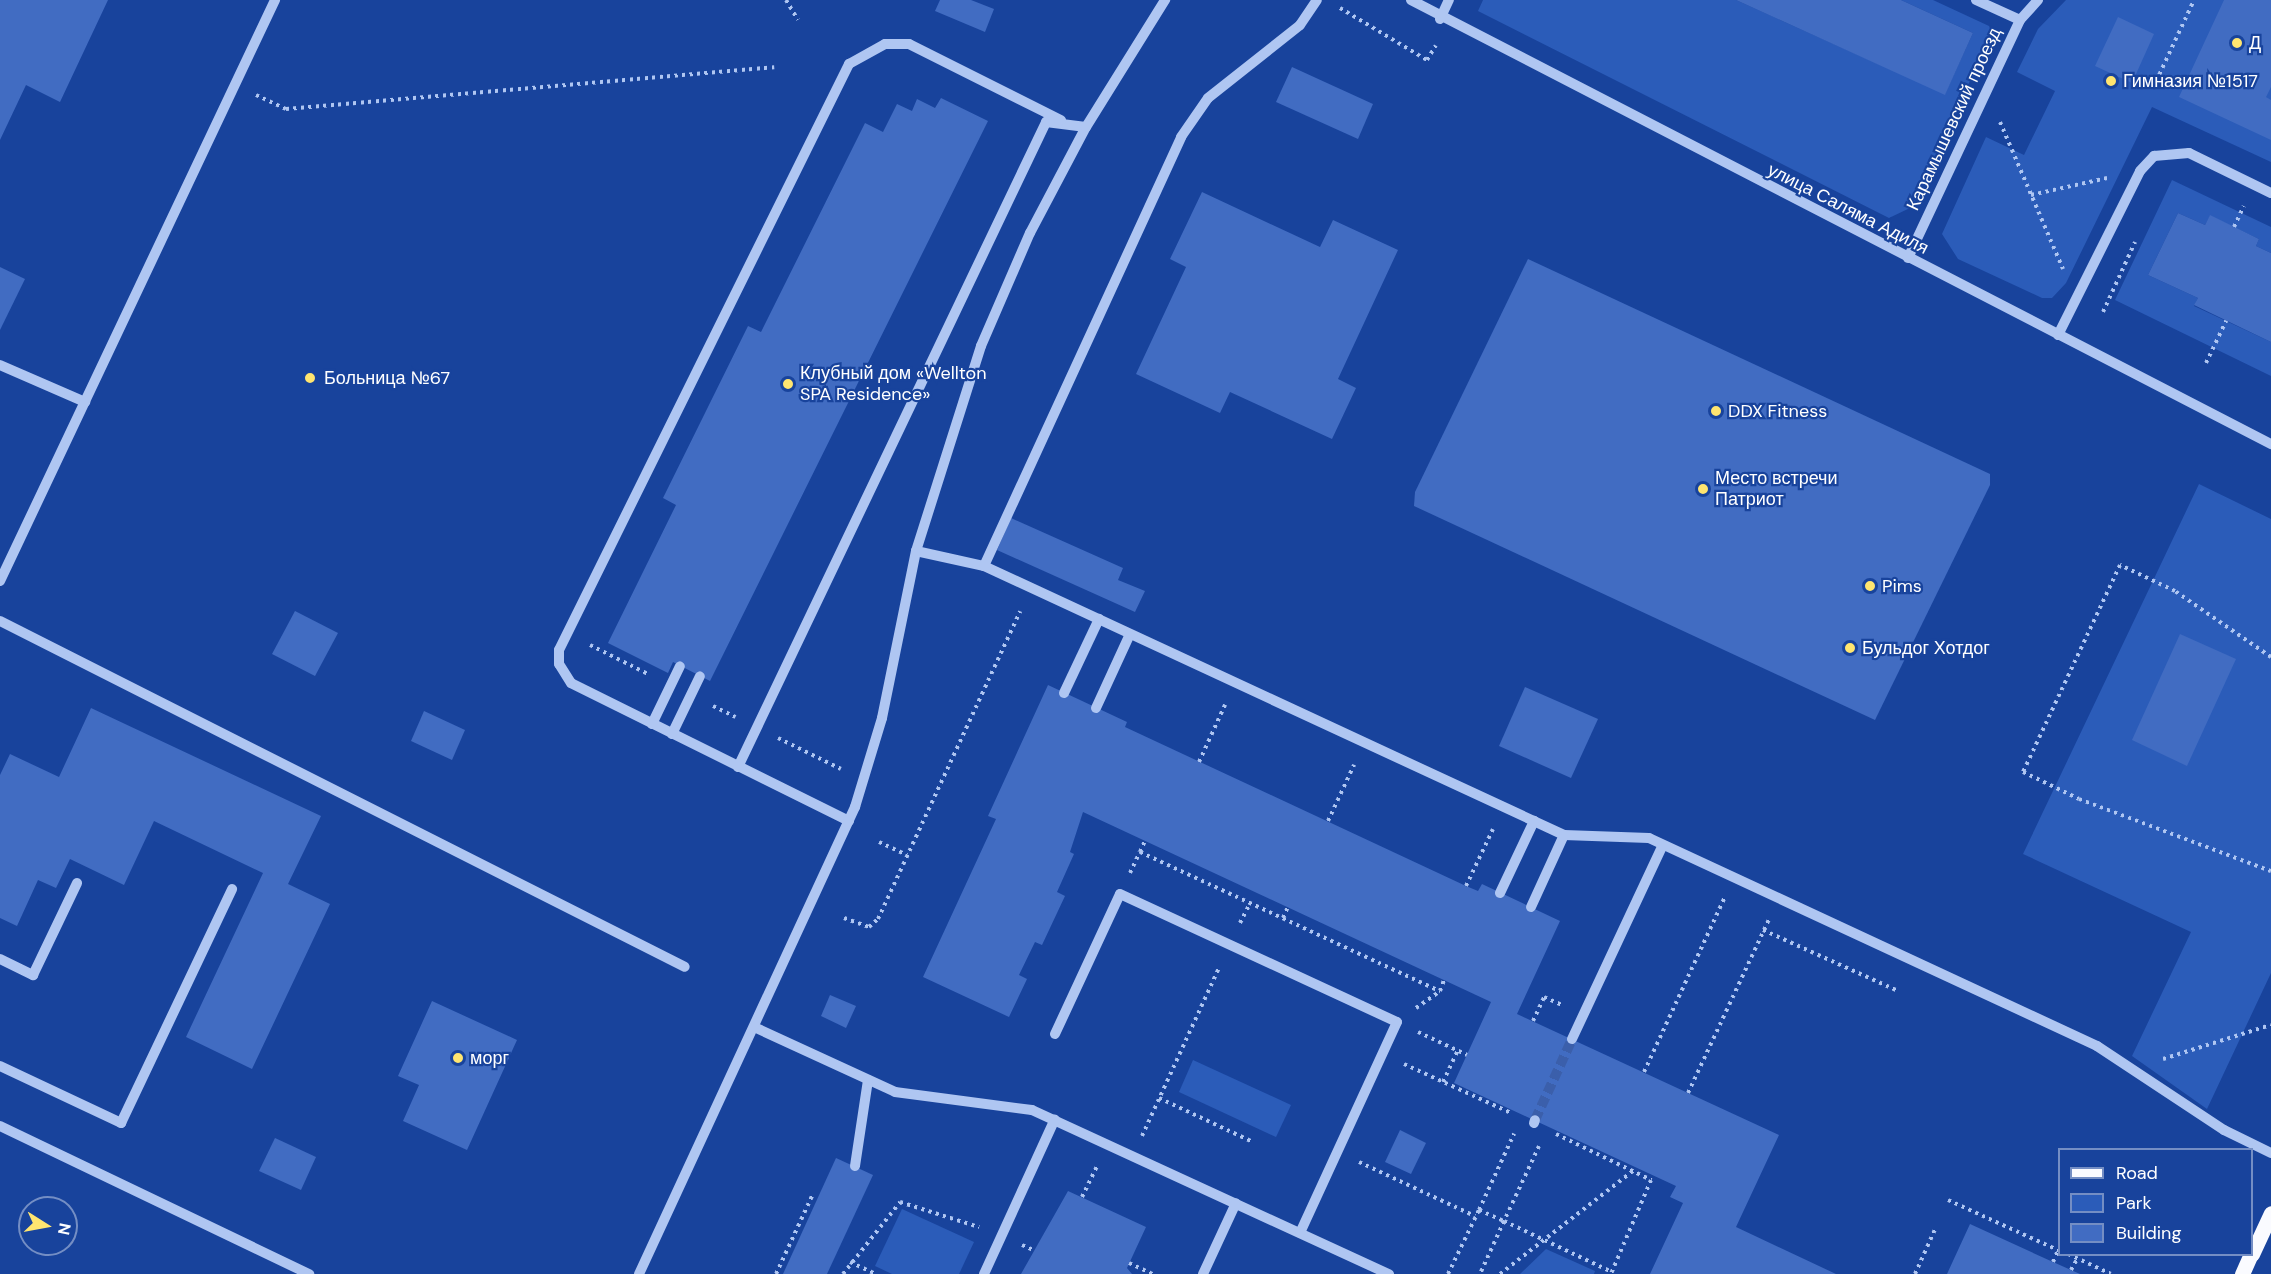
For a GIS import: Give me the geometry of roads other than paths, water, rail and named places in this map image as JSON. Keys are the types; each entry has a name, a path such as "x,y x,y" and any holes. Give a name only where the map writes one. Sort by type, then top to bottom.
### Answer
{"main road":[{"path":"2253,1250 2271,1213"},
{"path":"2242,1274 2250,1256"}],"street":[{"path":"0,581 275,0"},
{"path":"639,1274 849,821 882,718 916,551 981,346 1030,233 1086,127 1165,0"},
{"path":"984,566 1181,137 1208,98 1300,25 1317,0"},
{"name":"улица Саляма Адиля","path":"1411,0 1440,19 2271,444"},
{"path":"1440,19 1449,0"},
{"path":"1976,0 2020,20"},
{"name":"Карамышевский проезд","path":"1908,258 2020,20 2038,0"},
{"path":"849,821 571,683 559,664 558,650 849,64 885,44 909,44 1061,120 1086,127"},
{"path":"738,767 1046,122 1061,120"},
{"path":"2058,335 2140,171 2154,156 2189,153 2271,193"},
{"path":"0,365 85,402"},
{"path":"916,551 984,566 1564,836 1601,841 1638,836 1663,845 2097,1046 2224,1130 2271,1153"},
{"path":"1064,693 1099,619"},
{"path":"0,621 685,968"},
{"path":"1096,708 1130,634"},
{"path":"652,724 680,666"},
{"path":"672,734 700,676"},
{"path":"1500,893 1533,821"},
{"path":"1531,907 1564,836"},
{"path":"1572,1039 1663,845"},
{"path":"0,959 33,975 77,883"},
{"path":"0,1066 121,1123 232,889"},
{"path":"1055,1034 1120,894 1397,1022 1300,1233"},
{"path":"754,1027 868,1080 906,1094 1006,1104 1055,1119 1389,1274"},
{"path":"855,1166 868,1080"},
{"path":"984,1274 1055,1119"},
{"path":"0,1126 309,1274"},
{"path":"1203,1274 1236,1203"}],"tunnel":[{"path":"1535,1120 1572,1039"}],"place":[{"name":"Д","path":"2237,43"},
{"name":"Гимназия №1517","path":"2111,81"},
{"name":"Больница №67","path":"310,378"},
{"name":"Клубный дом «Wellton SPA Residence»","path":"788,384"},
{"name":"DDX Fitness","path":"1716,411"},
{"name":"Место встречи Патриот","path":"1703,489"},
{"name":"Pims","path":"1870,586"},
{"name":"Бульдог Хотдог","path":"1850,648"},
{"name":"морг","path":"458,1058"}]}
